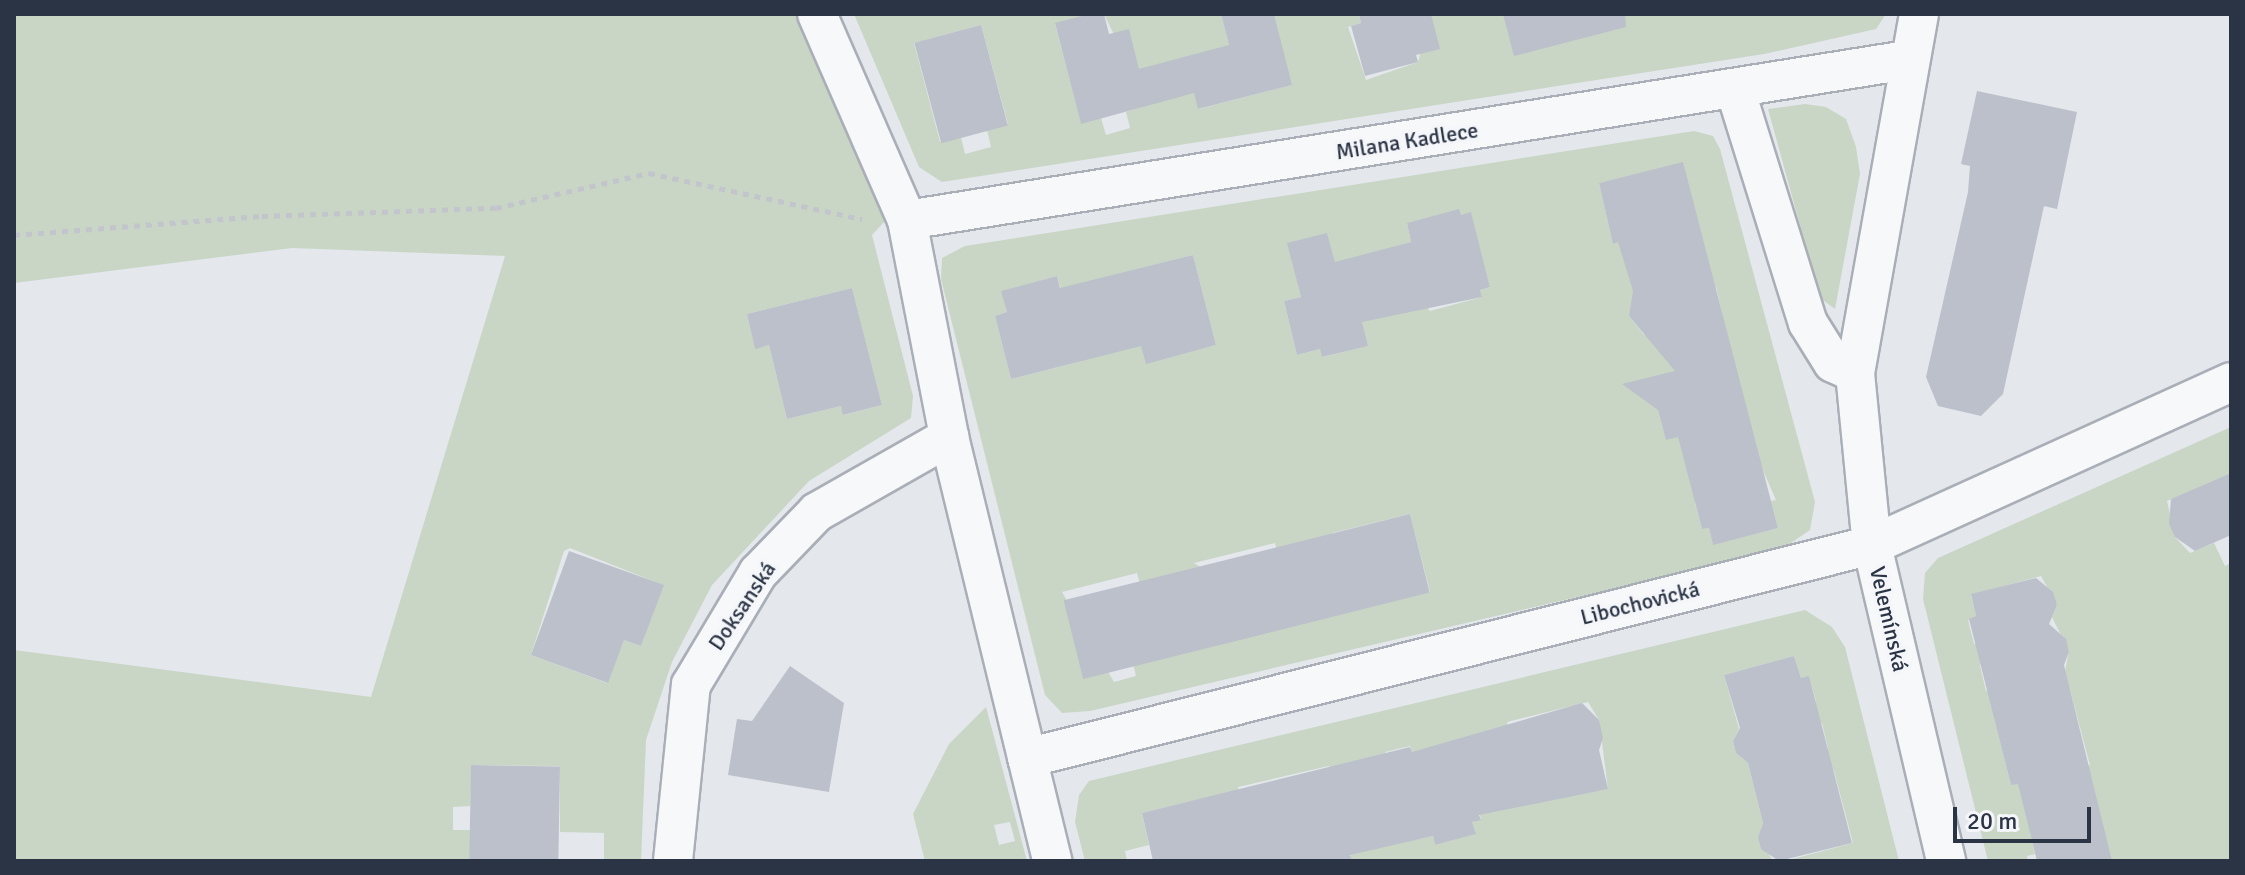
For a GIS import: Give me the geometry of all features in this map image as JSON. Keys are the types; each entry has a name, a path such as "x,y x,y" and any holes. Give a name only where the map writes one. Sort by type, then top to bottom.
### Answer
{"street":[{"path":"817,14 907,220 949,437 1052,861"},
{"name":"Velemínská","path":"1919,14 1907,60 1855,373 1872,545 1946,861"},
{"name":"Milana Kadlece","path":"907,220 1907,60"},
{"path":"1735,89 1808,323 1833,363 1855,373"},
{"name":"Libochovická","path":"1027,758 1872,545 2231,382"},
{"name":"Doksanská","path":"673,861 691,685 758,573 817,512 949,437"}],"path":[{"path":"14,235 262,216 359,217 496,208 649,173 852,219 907,220"}],"green space":[{"path":"14,14 802,14 897,208 872,235 913,396 911,418 809,481 712,585 672,662 646,740 641,861 604,861 604,833 560,832 560,766 472,765 470,806 453,807 453,830 470,830 470,861 14,861 14,650 371,697 505,256 292,248 14,283","holes":["852,288 882,405 844,415 841,406 787,419 769,345 755,348 747,314","570,548 663,585 641,646 624,640 607,683 531,655 564,551"]},
{"path":"854,14 1089,14 1055,24 1081,123 1101,118 1106,135 1130,128 1126,112 1148,105 1104,14 1221,14 1229,45 1199,109 1291,85 1274,14 1359,14 1361,23 1348,27 1366,80 1418,62 1431,14 1886,14 1876,29 1764,54 942,182 919,167","holes":["981,25 1008,124 987,130 991,147 965,154 961,137 940,142 914,43"]},
{"path":"1805,104 1826,107 1846,119 1856,147 1860,174 1835,309 1820,298 1768,109"},
{"path":"1694,131 1713,136 1720,149 1815,502 1810,530 1782,549 1090,711 1062,713 1045,695 941,279 942,258 965,246","holes":["1683,163 1707,289 1716,287 1723,317 1644,335 1629,316 1634,294 1621,241 1613,243 1599,183","1458,210 1461,215 1471,213 1490,287 1480,290 1482,297 1430,311 1387,249 1411,242 1407,223","1327,234 1341,287 1367,346 1323,357 1320,349 1297,355 1284,301 1301,297 1288,243","1193,255 1216,345 1146,363 1123,273","1057,276 1082,361 1011,379 995,316 1007,312 1002,291","1658,410 1698,432 1666,439","1698,432 1762,468 1776,500 1771,501 1778,528 1713,544 1709,528 1702,529 1695,503","1410,514 1430,592 1351,611 1332,533","1275,543 1295,625 1194,563","1137,573 1159,656 1133,664 1136,676 1114,682 1062,592"]},
{"path":"2231,427 2231,473 2167,501 2175,537 2190,553 2214,543 2225,566 2231,563 2231,861 2112,861 2030,832 2035,854 2027,856 2028,861 1988,861 1923,599 1925,573 1938,558","holes":["2041,576 2057,605 2052,617 2069,651 2065,671 2090,765 2011,785 1993,713 1995,689 1986,691 1980,666 1983,642 1974,644 1968,620 1976,616 1971,595"]},
{"path":"1805,610 1832,627 1845,647 1899,861 1785,861 1853,843 1834,771 1820,751 1828,748 1822,723 1814,725 1809,704 1816,701 1809,677 1801,678 1794,656 1724,675 1739,729 1733,741 1736,753 1748,763 1763,823 1758,837 1773,861 1332,861 1351,856 1329,766 1238,787 1256,861 1207,861 1192,801 1142,813 1149,845 1125,851 1127,861 1085,861 1075,822 1079,795 1089,781","holes":["1588,702 1599,720 1608,789 1526,803 1507,722","1461,740 1481,819 1472,822 1475,834 1435,845 1433,836 1415,840 1406,806 1398,807 1385,752 1410,746 1412,752"]},
{"path":"986,707 1027,861 925,861 913,814 949,744","holes":["1010,822 1015,841 999,845 994,825"]}],"building":[{"path":"1089,14 1104,14 1109,34 1129,29 1139,69 1229,45 1221,14 1274,14 1292,85 1198,109 1194,93 1081,124 1055,23"},
{"path":"1359,14 1431,14 1440,49 1416,55 1418,62 1365,76 1351,26 1361,23"},
{"path":"1503,14 1625,14 1626,27 1514,56"},
{"path":"981,25 1008,125 941,143 914,43"},
{"path":"1977,91 2077,112 2057,209 2044,206 2003,394 1981,416 1938,406 1926,377 1968,192 1970,166 1961,164"},
{"path":"1683,162 1778,528 1713,545 1709,528 1702,529 1678,437 1666,440 1658,410 1622,384 1675,371 1629,316 1633,291 1618,242 1613,244 1599,183"},
{"path":"1459,209 1461,215 1471,212 1490,287 1480,290 1482,297 1362,322 1368,346 1322,357 1320,349 1297,355 1284,301 1301,297 1287,243 1327,233 1335,262 1411,242 1407,223"},
{"path":"1193,255 1216,345 1146,364 1141,346 1011,379 995,316 1007,312 1001,291 1057,276 1060,288"},
{"path":"852,288 882,405 843,415 841,406 787,419 769,345 755,349 747,314"},
{"path":"2231,473 2231,535 2195,551 2175,537 2169,524 2171,499"},
{"path":"1410,514 1430,593 1083,679 1064,600"},
{"path":"569,551 664,585 641,646 624,640 608,683 531,655"},
{"path":"2036,578 2053,592 2057,605 2049,624 2066,639 2069,652 2064,665 2112,861 2037,861 2018,784 2011,785 1969,619 1976,616 1971,594"},
{"path":"1794,656 1801,678 1809,676 1852,843 1779,861 1761,849 1758,837 1763,823 1748,763 1736,753 1733,741 1740,728 1724,675"},
{"path":"790,666 844,703 829,792 728,775 737,719 752,721"},
{"path":"1582,703 1599,720 1603,738 1599,750 1608,789 1479,815 1481,820 1472,822 1476,834 1435,845 1433,836 1350,855 1352,861 1153,861 1142,813 1410,747 1412,752"},
{"path":"471,765 560,767 558,861 469,861"}]}
